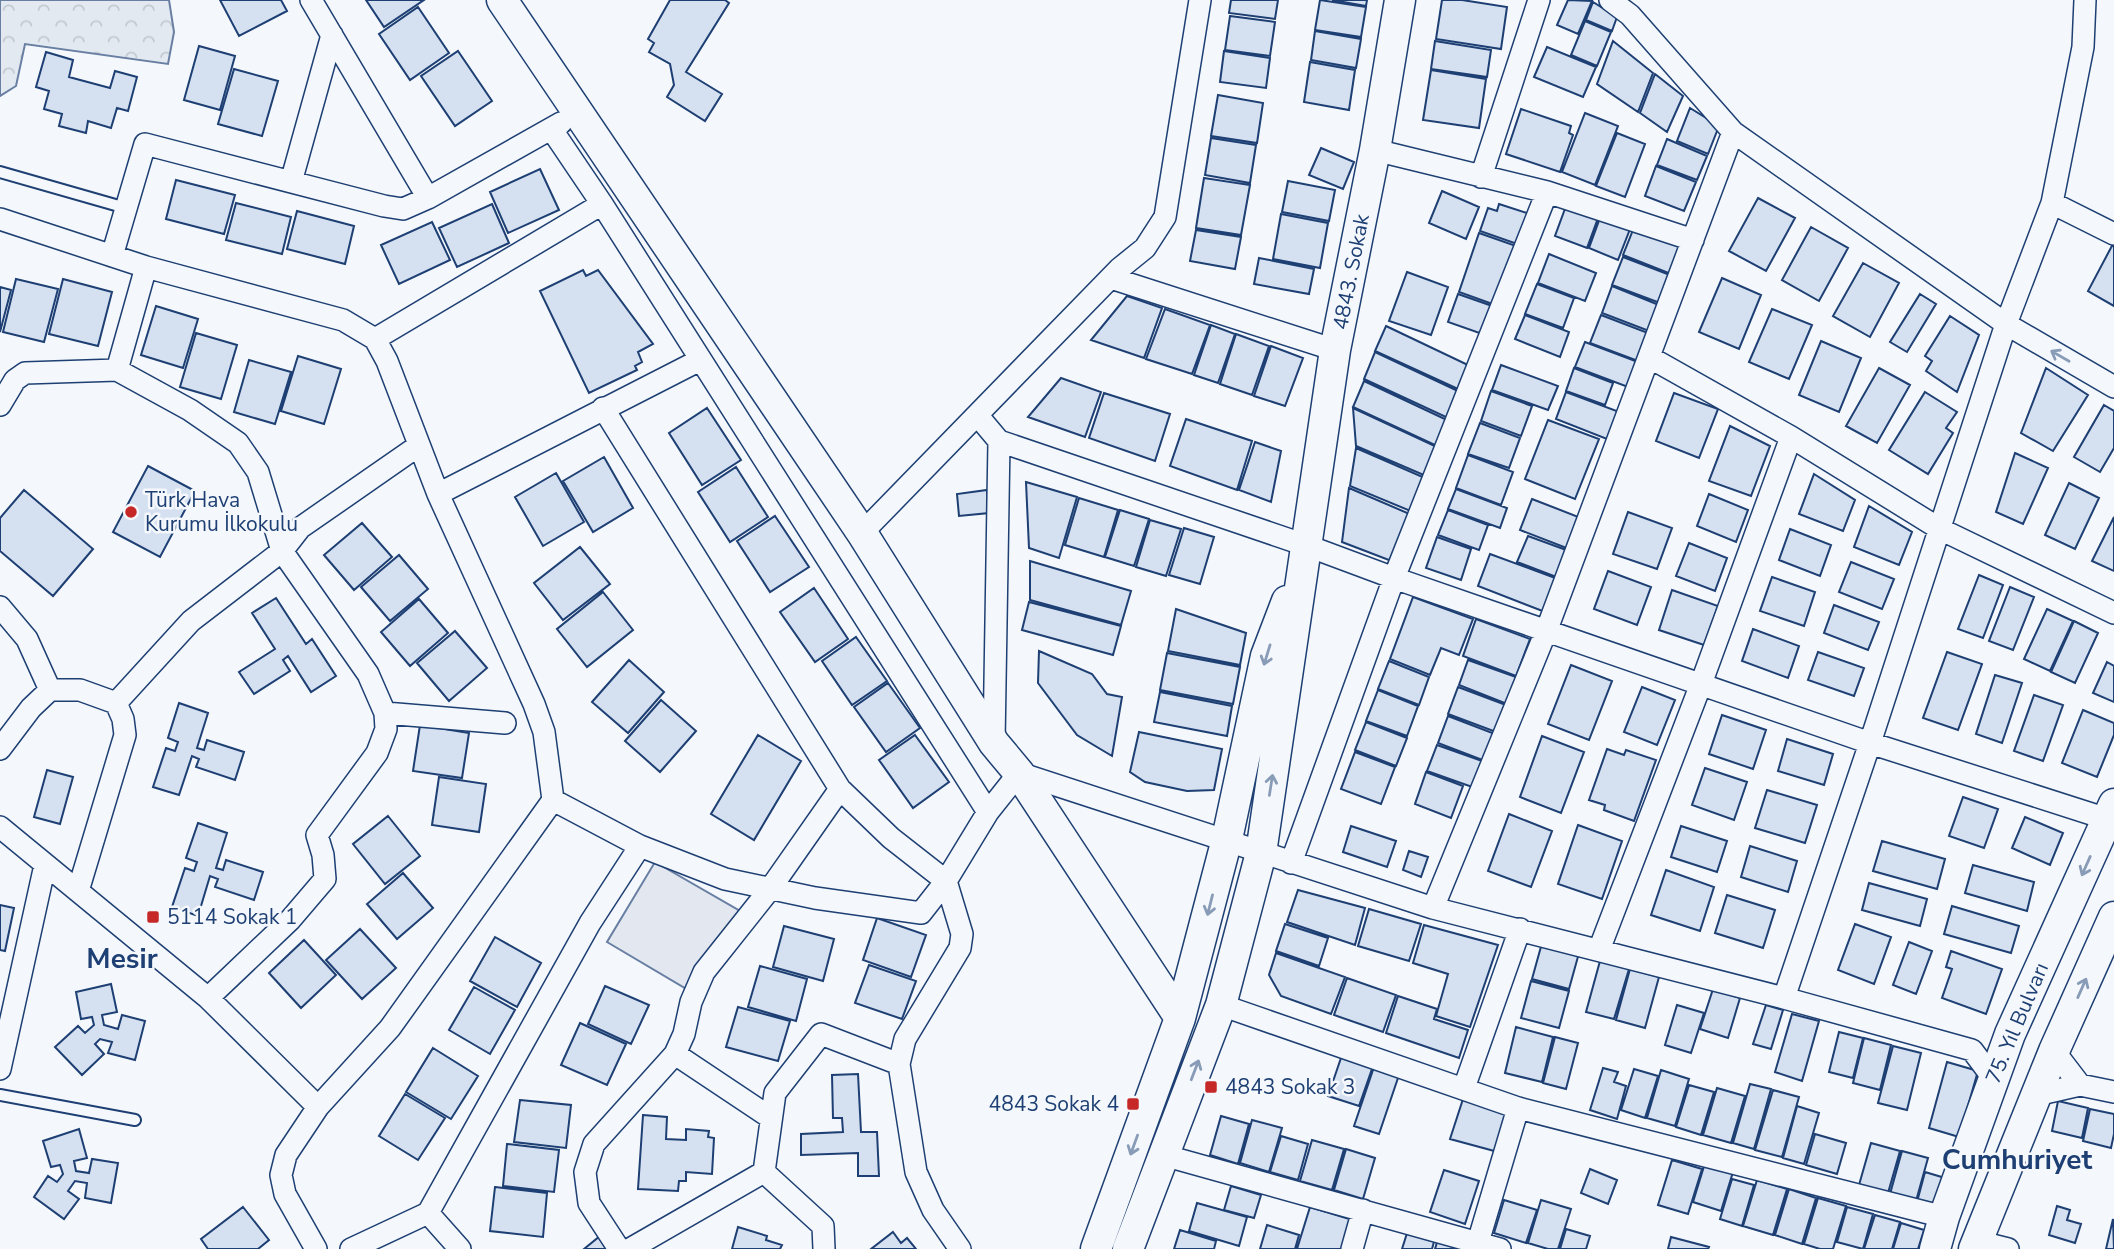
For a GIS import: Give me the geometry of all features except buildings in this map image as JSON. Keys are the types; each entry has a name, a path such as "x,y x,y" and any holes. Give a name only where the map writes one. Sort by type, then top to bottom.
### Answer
{"street":[{"path":"311,0 428,198"},
{"path":"502,0 862,533 994,743 1019,773 1180,1018"},
{"path":"862,533 1111,278 1145,248 1165,216 1200,0"},
{"name":"4843. Sokak","path":"1308,545 1335,350 1375,150 1400,0"},
{"path":"1480,177 1539,0"},
{"path":"1610,0 1630,15 1733,132 2006,324 2114,387"},
{"path":"1784,998 2006,324 2052,203 2082,47 2085,0"},
{"path":"291,182 332,35"},
{"path":"112,256 145,144 403,209 552,130 577,112"},
{"path":"552,130 602,204 988,813"},
{"path":"1433,908 1546,629 1733,132"},
{"path":"1375,150 1546,192 1693,240"},
{"path":"1291,863 1394,578 1546,192"},
{"path":"2052,203 2114,234"},
{"path":"375,339 602,204"},
{"path":"0,219 146,267 343,320 375,339 387,361 438,494 544,732 553,800 390,1028 318,1107 286,1155 281,1175 285,1194 316,1249"},
{"path":"117,370 146,267"},
{"path":"1111,278 1335,350"},
{"path":"1649,357 1791,437 1940,529 2114,613"},
{"path":"438,494 700,360"},
{"path":"0,405 15,380 24,373 117,370 190,410 238,443 258,472 282,551 368,674 385,713 386,729 377,753 317,835 323,855 325,878 290,920 208,998"},
{"path":"603,408 840,789 891,838 946,881 962,934 960,948 905,1039 899,1064 916,1172 933,1210 960,1249"},
{"path":"978,416 999,441 1308,545 1394,578 1870,743 2111,811"},
{"path":"1599,950 1701,684 1791,437"},
{"path":"994,743 999,441"},
{"path":"116,704 191,621 282,551 300,527 418,446"},
{"path":"1096,1249 1180,1018 1227,839 1266,656 1308,545"},
{"path":"1128,1249 1221,1004 1261,853 1308,545"},
{"path":"0,607 27,639 50,690"},
{"path":"0,749 30,708 50,690 80,690 116,704 123,719 125,735 78,891"},
{"path":"385,713 505,723"},
{"path":"553,800 639,846 725,880 815,898 920,913 946,881 988,813 1019,773"},
{"path":"1019,773 1433,908 1784,998 1972,1050 1993,1078 2036,1095 2080,1085 2114,1092"},
{"path":"619,1249 589,1203 585,1172 594,1144 675,1054 684,1034 691,1002 704,972 770,889 840,789"},
{"name":"75. Yıl Bulvarı","path":"1936,1249 1944,1217 2010,1034 2111,811"},
{"path":"0,827 208,998 318,1107"},
{"path":"351,1249 428,1213 590,923 639,846"},
{"path":"0,1069 45,865"},
{"path":"2008,1249 1975,1245 2054,1051 2114,917"},
{"path":"1464,1088 1520,929"},
{"path":"1221,1004 1518,1108 1944,1217"},
{"path":"764,1172 775,1093 821,1034 899,1064"},
{"path":"1972,1050 2010,1034 2054,1051 2080,1085"},
{"path":"675,1054 771,1118"},
{"path":"1477,1246 1518,1108"},
{"path":"1163,1155 1363,1210 1477,1246 1500,1249"},
{"path":"630,1249 764,1172"},
{"path":"764,1172 823,1226 824,1249"},
{"path":"1352,1249 1363,1210"},
{"path":"428,1213 460,1249"}],"lane":[{"path":"0,172 126,208"},
{"path":"0,1095 135,1119"}],"green space":[{"path":"0,0 169,0 174,32 168,64 25,44 16,86 0,96"}],"shaded area":[{"path":"655,862 740,911 695,994 607,942"}],"place":[{"name":"Türk Hava Kurumu İlkokulu","path":"131,512"},
{"name":"5114 Sokak 1","path":"153,917"},
{"name":"4843 Sokak 3","path":"1211,1087"},
{"name":"4843 Sokak 4","path":"1133,1104"}],"district":[{"name":"Mesir","path":"122,959"},
{"name":"Cumhuriyet","path":"2017,1160"}]}
